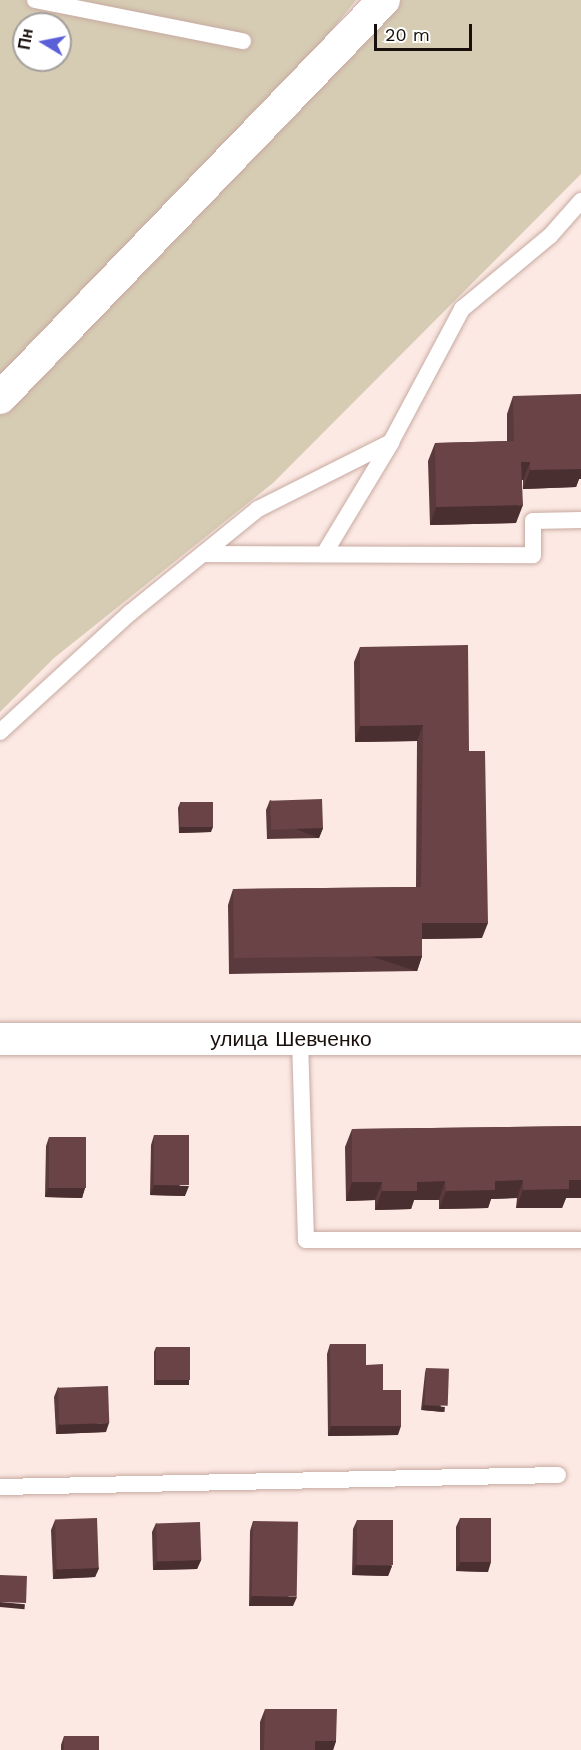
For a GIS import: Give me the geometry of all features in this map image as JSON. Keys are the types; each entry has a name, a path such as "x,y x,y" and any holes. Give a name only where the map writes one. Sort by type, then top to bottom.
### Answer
{"street":[{"path":"0,398 384,0"},
{"name":"улица Шевченко","path":"0,1039 581,1039"}],"lane":[{"path":"35,0 243,41"},
{"path":"324,554 391,442 462,309 550,236 581,201"},
{"path":"0,732 130,613 258,509 391,442"},
{"path":"203,554 533,555 533,521 581,520"},
{"path":"300,1039 306,1240 581,1240"},
{"path":"0,1487 558,1475"}],"shaded area":[{"path":"0,0 356,0 302,67 0,381"},
{"path":"398,0 581,0 581,174 273,483 54,658 0,712 0,408"}],"building":[{"path":"581,394 581,469 530,470 530,462 521,462 523,505 436,507 435,443 514,441 513,396"},
{"path":"468,645 469,751 485,751 488,923 422,923 422,956 234,958 233,889 421,887 423,725 360,726 360,647"},
{"path":"322,799 323,828 271,830 270,801"},
{"path":"180,802 213,802 213,827 180,827"},
{"path":"581,1126 581,1180 569,1180 569,1189 523,1190 523,1180 495,1181 495,1190 446,1191 445,1181 417,1182 417,1191 382,1191 382,1182 352,1182 352,1129"},
{"path":"154,1135 189,1135 189,1185 154,1185"},
{"path":"49,1137 86,1137 86,1188 49,1188"},
{"path":"330,1344 366,1344 366,1365 383,1364 383,1390 401,1390 401,1426 331,1426"},
{"path":"156,1347 190,1347 190,1380 156,1380"},
{"path":"426,1368 449,1369 448,1406 425,1405"},
{"path":"108,1386 109,1423 59,1425 58,1388"},
{"path":"97,1518 99,1568 57,1569 55,1519"},
{"path":"460,1518 491,1518 491,1562 460,1562"},
{"path":"357,1520 393,1520 393,1565 357,1565"},
{"path":"253,1521 298,1522 297,1597 252,1596"},
{"path":"200,1522 201,1560 157,1562 156,1524"},
{"path":"0,1575 27,1576 26,1603 0,1602"},
{"path":"265,1709 337,1709 336,1741 315,1741 315,1750 264,1750"},
{"path":"64,1736 99,1736 99,1750 64,1750"}]}
